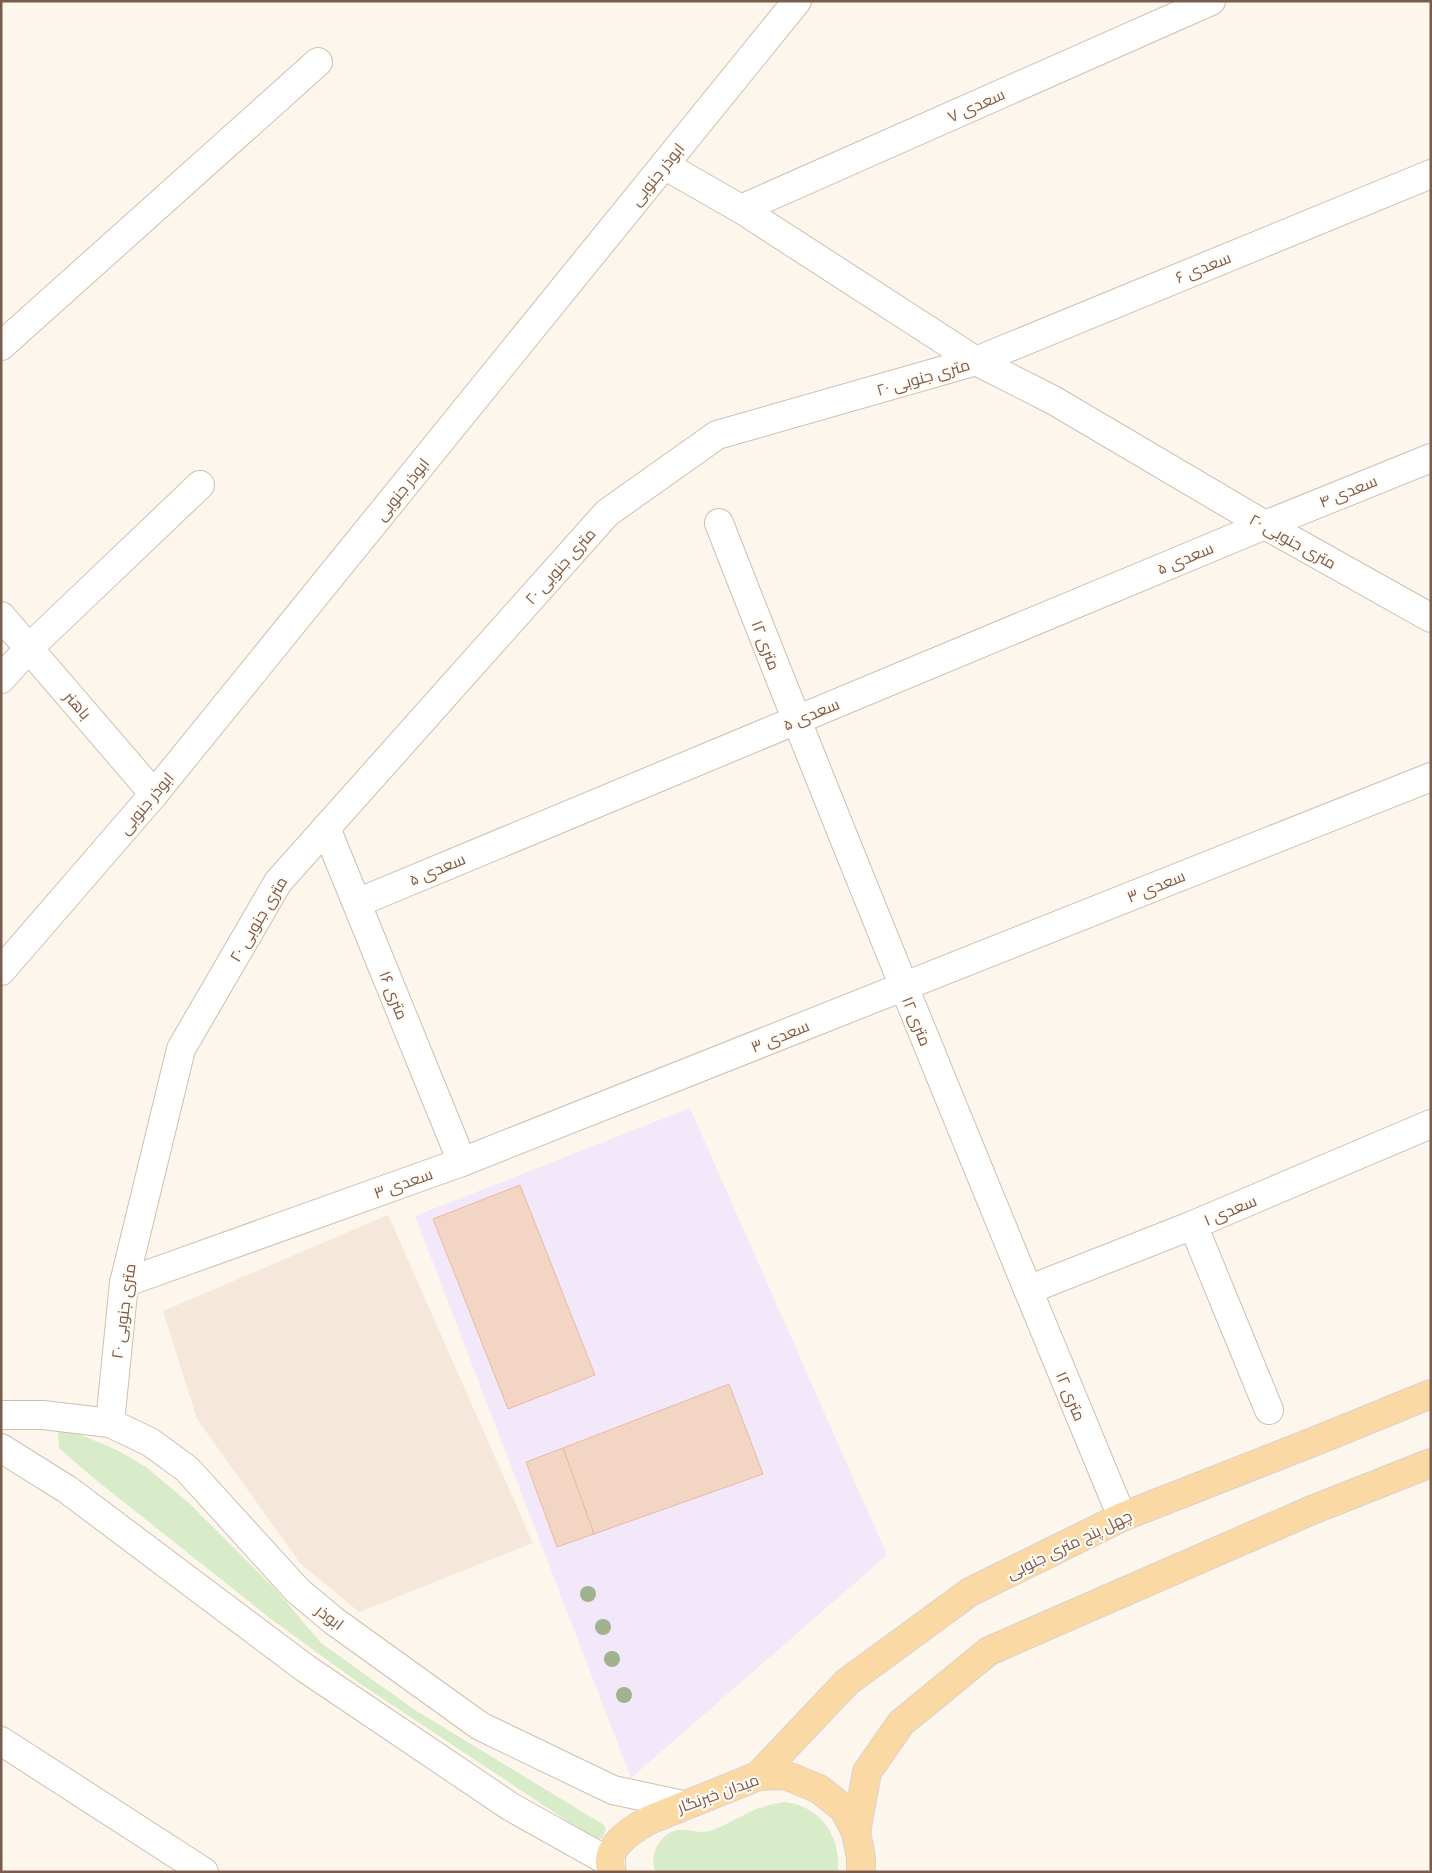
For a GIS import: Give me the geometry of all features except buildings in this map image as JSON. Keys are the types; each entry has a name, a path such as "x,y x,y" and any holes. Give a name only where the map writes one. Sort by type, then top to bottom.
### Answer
{"main road":[{"name":"چهل پنج متری جنوبی","path":"758,1776 848,1682 970,1592 1122,1517 1431,1394"},
{"path":"856,1832 867,1772 901,1723 989,1651 1312,1510 1431,1463"},
{"name":"میدان خبرنگار","path":"611,1867 612,1854 617,1842 633,1829 656,1816 758,1776 785,1775 819,1788 844,1808 856,1832 861,1858 861,1872"}],"street":[{"name":"ابوذر جنوبی","path":"1,971 154,794 797,1"},
{"name":"سعدی ۷","path":"741,209 1211,1"},
{"path":"1,346 318,62"},
{"path":"664,165 741,209 976,361"},
{"name":"سعدی ۶","path":"976,361 1431,174"},
{"name":"۲۰ متری جنوبی","path":"110,1423 124,1283 181,1050 278,882 607,513 717,436 976,361 1053,400 1265,525 1431,618"},
{"name":"سعدی ۴","path":"1265,525 1431,458"},
{"path":"1,679 29,648 200,485"},
{"name":"۱۲ متری","path":"719,523 903,987 1122,1517"},
{"name":"سعدی ۵","path":"357,903 1265,525"},
{"name":"باهنر","path":"1,616 154,794"},
{"name":"سعدی ۳","path":"124,1283 462,1162 1431,776"},
{"name":"۱۶ متری","path":"326,828 462,1162"},
{"name":"سعدی ۱","path":"1028,1290 1193,1225 1431,1124"},
{"path":"1193,1225 1269,1410"},
{"name":"ابوذر","path":"1,1415 42,1415 110,1423 150,1442 187,1469 298,1591 334,1621 480,1726 613,1790 683,1805"},
{"path":"1,1448 68,1490 305,1668 511,1808 611,1867"},
{"path":"1,1741 204,1872"}],"shaded area":[{"path":"690,1108 887,1555 631,1778 415,1216"},
{"path":"388,1215 533,1543 359,1612 300,1563 197,1419 163,1311"}],"green space":[{"path":"60,1430 74,1432 117,1450 146,1467 189,1503 278,1592 321,1643 415,1710 604,1825 606,1830 602,1838 596,1840 359,1683 271,1619 91,1476 59,1448 58,1434"},
{"path":"785,1802 809,1810 826,1825 836,1847 838,1872 655,1872 655,1852 666,1835 678,1830 709,1831 759,1808"}]}
